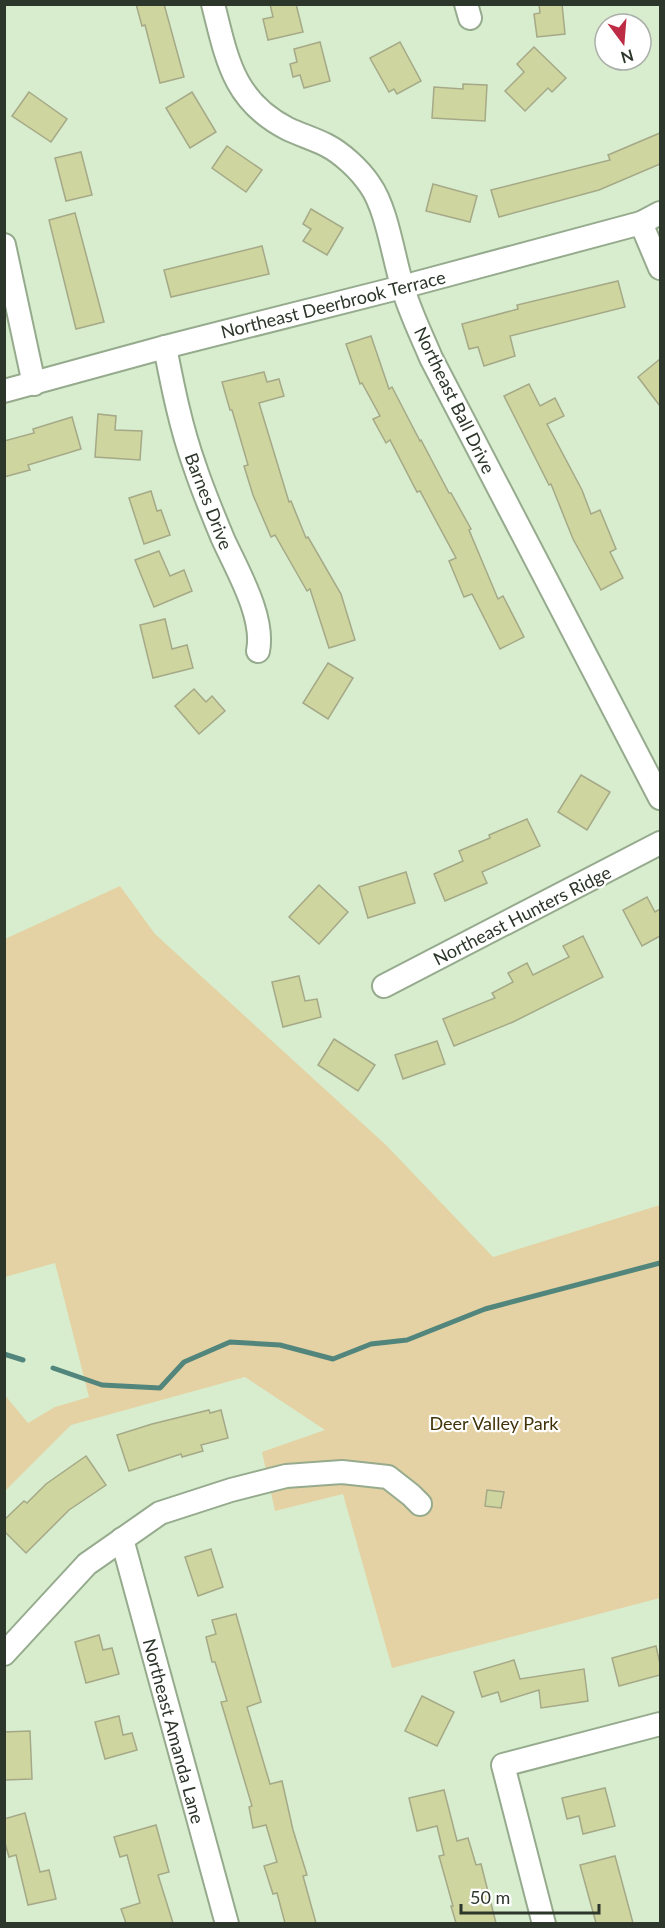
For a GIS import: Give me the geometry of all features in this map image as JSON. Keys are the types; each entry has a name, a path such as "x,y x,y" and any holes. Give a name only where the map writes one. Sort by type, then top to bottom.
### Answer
{"street":[{"name":"Northeast Ball Drive","path":"213,4 226,57 233,75 244,92 261,111 287,128 328,146 352,165 371,185 381,208 402,287 431,358 660,798"},
{"name":"Northeast Deerbrook Terrace","path":"4,392 165,347 402,287 651,218"},
{"path":"651,218 660,268"},
{"path":"4,245 34,384"},
{"name":"Barnes Drive","path":"165,347 177,406 194,465 210,509 256,616 261,639 258,651"},
{"name":"Northeast Hunters Ridge","path":"384,986 660,843"},
{"path":"4,1654 87,1564 160,1513 286,1476 342,1472 388,1477 420,1504"},
{"name":"Northeast Amanda Lane","path":"122,1539 227,1923"},
{"path":"544,1923 503,1765 660,1724"}],"green space":[{"name":"Deer Valley Park","path":"120,886 155,934 386,1145 493,1257 660,1205 660,1598 392,1668 343,1494 275,1511 262,1452 325,1430 245,1377 71,1425 5,1491 4,1394 28,1423 55,1407 89,1397 55,1263 5,1277 5,939"}],"building":[{"path":"136,4 164,4 184,77 160,83 145,25 142,26"},
{"path":"270,4 296,4 303,32 268,40 263,19 273,17"},
{"path":"539,4 562,4 565,34 537,37 534,14 540,13"},
{"path":"320,42 330,81 304,88 300,75 293,77 290,64 297,62 294,49"},
{"path":"400,42 421,81 397,94 394,89 389,92 370,58"},
{"path":"534,47 566,78 552,92 548,88 525,111 505,91 524,72 517,64"},
{"path":"463,84 487,85 485,121 432,118 434,87 463,89"},
{"path":"29,92 67,119 51,142 12,116"},
{"path":"192,92 216,132 190,148 166,108"},
{"path":"660,133 660,164 599,190 499,217 491,190 610,160 608,155"},
{"path":"227,146 262,170 246,192 212,168"},
{"path":"81,152 92,195 66,201 55,158"},
{"path":"433,184 477,196 470,222 426,211"},
{"path":"311,209 343,228 327,255 303,241 311,229 303,224"},
{"path":"75,213 104,322 76,329 49,220"},
{"path":"262,246 269,274 171,297 164,270"},
{"path":"618,281 625,307 510,336 515,356 484,366 478,347 469,349 462,324 518,309 517,305"},
{"path":"371,336 389,389 392,387 471,529 469,530 498,599 503,596 524,637 500,649 472,594 464,597 449,561 456,558 420,491 417,492 390,440 386,443 373,419 380,416 362,383 360,384 346,344"},
{"path":"660,359 660,406 638,377"},
{"path":"264,372 267,382 279,379 284,396 259,403 289,502 291,501 306,538 308,537 341,594 355,640 329,648 310,589 307,591 275,535 271,537 253,495 244,466 248,465 222,382"},
{"path":"529,384 540,406 555,398 564,416 547,424 582,490 591,514 600,510 616,549 610,552 623,578 601,590 573,539 551,484 549,485 504,396"},
{"path":"98,414 116,416 115,430 142,431 140,460 95,457"},
{"path":"72,417 81,449 28,465 30,470 4,477 4,441 34,433 33,429"},
{"path":"151,491 157,511 161,510 170,535 144,544 129,498"},
{"path":"159,551 170,576 184,570 192,591 154,607 135,560"},
{"path":"165,619 172,649 187,645 193,668 153,678 140,625"},
{"path":"328,663 353,678 328,719 303,703"},
{"path":"194,689 206,702 212,696 225,711 199,734 175,706"},
{"path":"581,775 610,792 587,830 558,812"},
{"path":"527,819 540,846 482,872 487,883 445,901 434,874 463,861 459,851"},
{"path":"406,872 415,903 368,918 359,887"},
{"path":"319,885 348,912 319,944 289,917"},
{"path":"647,897 655,912 660,909 660,936 642,946 623,910"},
{"path":"583,936 603,977 513,1022 454,1046 443,1019 495,998 492,993 513,982 508,973 527,963 533,975 569,957 563,946"},
{"path":"299,976 305,1001 317,999 321,1017 283,1027 272,982"},
{"path":"334,1039 375,1065 358,1091 318,1065"},
{"path":"437,1041 445,1064 403,1079 395,1055"},
{"path":"209,1410 210,1413 221,1410 228,1438 201,1445 203,1451 182,1457 181,1454 129,1471 117,1435"},
{"path":"86,1456 106,1485 69,1510 26,1553 4,1531 4,1520 24,1501 27,1503 46,1484"},
{"path":"487,1490 504,1492 501,1508 485,1506"},
{"path":"211,1549 223,1587 198,1596 185,1557"},
{"path":"236,1614 261,1702 247,1707 270,1784 282,1781 293,1830 307,1875 303,1876 316,1923 285,1923 277,1893 273,1894 264,1866 277,1862 266,1825 253,1828 249,1807 252,1806 221,1702 227,1701 215,1662 212,1662 206,1637 216,1634 212,1620"},
{"path":"99,1635 103,1650 112,1648 119,1674 86,1683 75,1642"},
{"path":"656,1646 660,1675 619,1686 612,1658"},
{"path":"514,1660 520,1679 584,1669 588,1701 541,1708 539,1690 501,1702 498,1692 482,1697 474,1672"},
{"path":"422,1696 454,1712 437,1746 405,1731"},
{"path":"119,1716 123,1735 132,1733 137,1750 105,1759 95,1722"},
{"path":"30,1731 32,1779 4,1780 4,1732"},
{"path":"605,1788 615,1826 583,1834 579,1816 567,1819 562,1798"},
{"path":"444,1790 457,1841 468,1838 476,1865 481,1864 496,1923 456,1923 439,1856 444,1855 437,1826 417,1831 409,1798"},
{"path":"25,1813 40,1872 49,1870 56,1899 28,1905 16,1855 9,1857 4,1840 4,1819"},
{"path":"156,1825 169,1872 158,1875 173,1923 126,1923 121,1909 140,1903 127,1855 120,1857 114,1837"},
{"path":"615,1856 633,1923 596,1923 580,1865"}],"waterway":[{"path":"53,1368 102,1385 160,1388 184,1362 230,1342 280,1345 333,1359 371,1344 407,1340 485,1309 660,1263"},
{"path":"4,1354 23,1360"}]}
